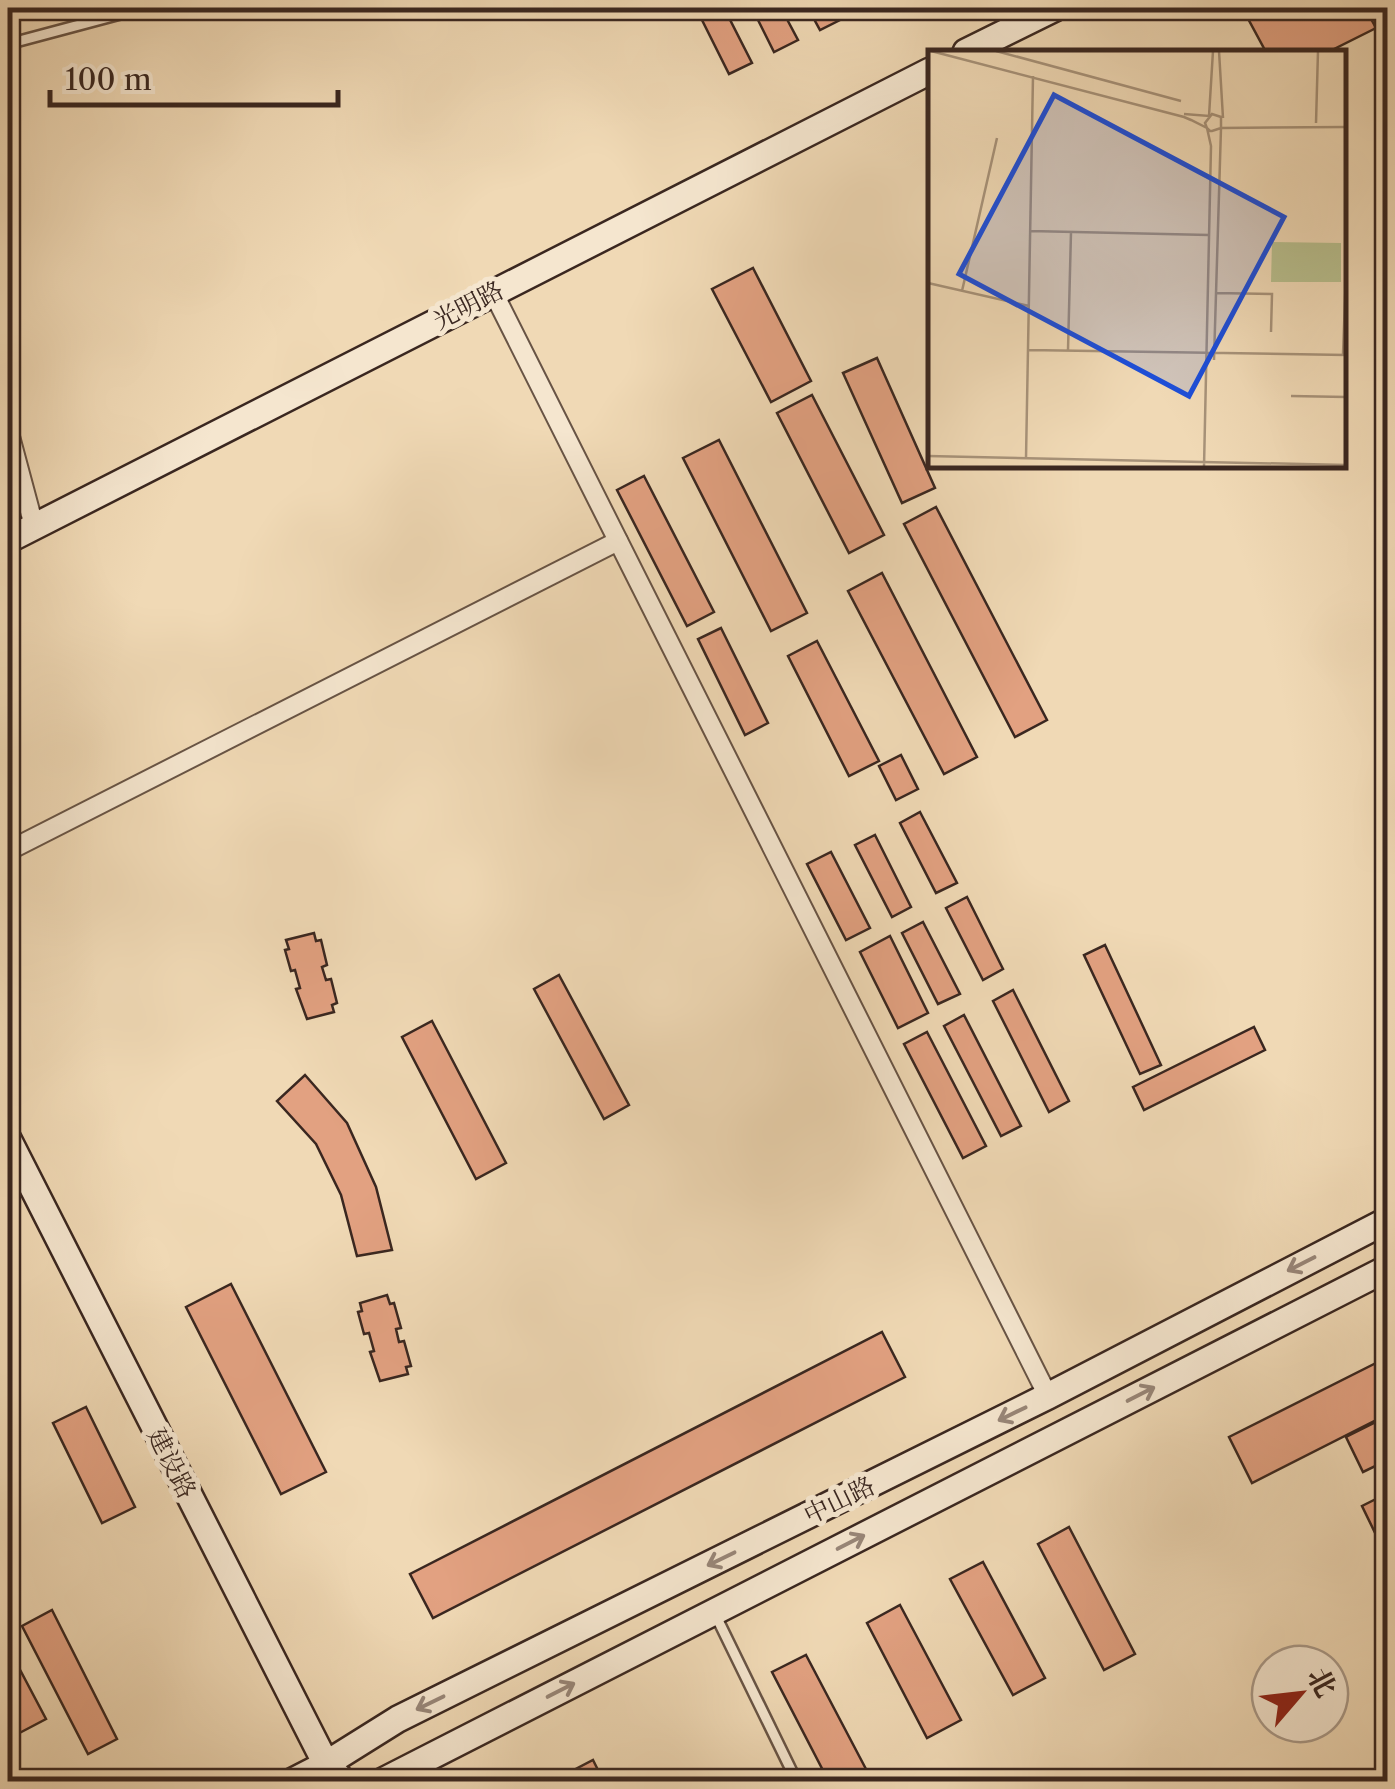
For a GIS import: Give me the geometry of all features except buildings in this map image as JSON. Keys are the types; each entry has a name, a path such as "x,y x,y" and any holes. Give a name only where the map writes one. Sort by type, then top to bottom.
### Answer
{"main road":[{"path":"970,50 1055,8"},
{"name":"光明路","path":"8,540 928,72"},
{"name":"建设路","path":"8,1139 335,1773"},
{"name":"中山路","path":"292,1782 335,1773 398,1719 1048,1396 1388,1220"},
{"name":"中山路","path":"381,1782 1388,1268"}],"street":[{"path":"493,292 1048,1396"},
{"path":"8,429 34,526"},
{"path":"8,851 618,541"}],"lane":[{"path":"8,44 142,8"},
{"path":"714,1612 797,1782"}]}
